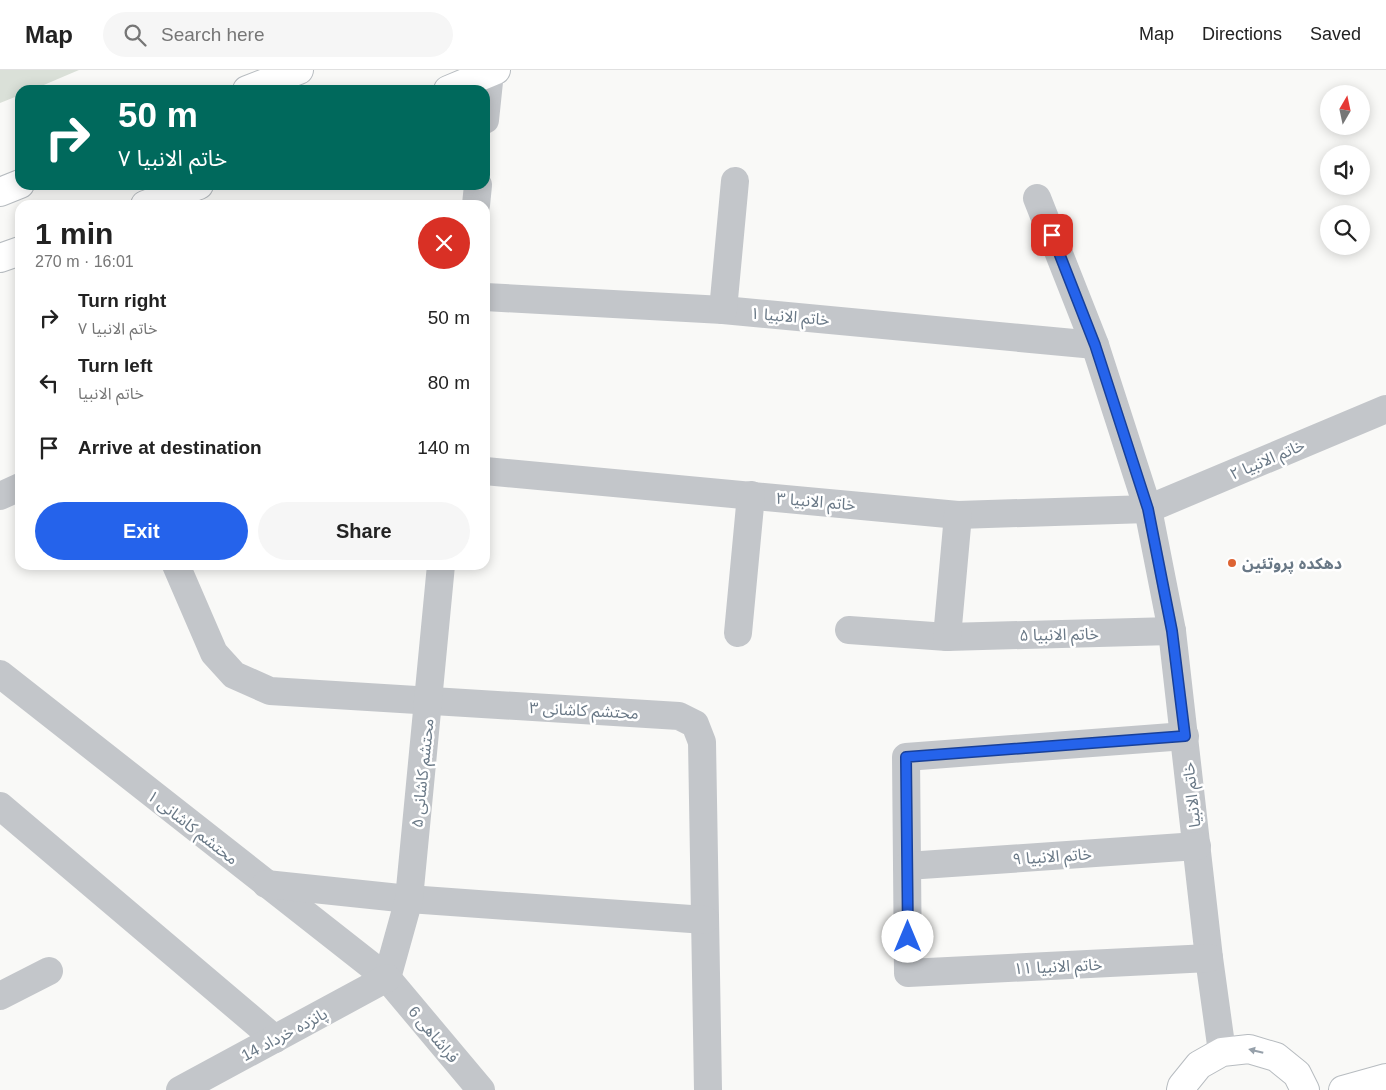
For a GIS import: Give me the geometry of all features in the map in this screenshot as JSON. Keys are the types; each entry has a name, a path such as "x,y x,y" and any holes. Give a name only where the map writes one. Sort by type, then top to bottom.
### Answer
{"main road":[{"path":"260,85 299,70"},
{"path":"460,85 493,71"},
{"path":"0,192 15,186"},
{"path":"158,200 186,190"},
{"path":"0,258 15,253"},
{"path":"1181,1090 1182,1086 1199,1065 1222,1052 1250,1049 1276,1057 1297,1074 1305,1090"},
{"path":"1343,1090 1386,1078"}],"street":[{"path":"490,89 493,71"},
{"path":"723,310 735,181"},
{"name":"خاتم الانبیا","path":"1038,198 1095,345 1148,509 1172,631 1209,958 1222,1052"},
{"name":"خاتم الانبیا ۱","path":"490,297 723,310 1095,345"},
{"name":"خاتم الانبیا ۲","path":"1148,509 1386,410"},
{"name":"خاتم الانبیا ۳","path":"490,471 958,514 1148,509"},
{"path":"0,496 15,489"},
{"path":"738,633 751,495"},
{"path":"947,636 958,514"},
{"name":"محتشم کاشانی ۳","path":"183,570 214,653 234,675 270,691 679,716 695,724 702,742 708,1090"},
{"name":"محتشم کاشانی ۵","path":"388,978 409,899 441,570"},
{"name":"خاتم الانبیا ۵","path":"849,630 947,636 1172,631"},
{"name":"محتشم کاشانی ۱","path":"5,689 266,884 388,978"},
{"path":"907,866 906,757 1185,736"},
{"path":"0,806 275,1039"},
{"name":"خاتم الانبیا ۹","path":"907,866 1197,846"},
{"name":"خاتم الانبیا ۱۱","path":"907,866 908,973 1209,958"},
{"path":"266,884 409,899 705,920"},
{"path":"0,996 49,971"},
{"name":"پانزده خرداد 14","path":"197,1087 275,1039 388,978"},
{"name":"فراشاهی 6","path":"388,978 481,1090"}],"shaded area":[{"path":"0,70 79,70 44,85 15,85 15,97 0,103"}],"place":[{"name":"دهکده پروتئین","path":"1232,563"}],"route":[{"path":"908,937 906,757 1185,736 1172,631 1148,509 1095,345 1052,235"}]}
